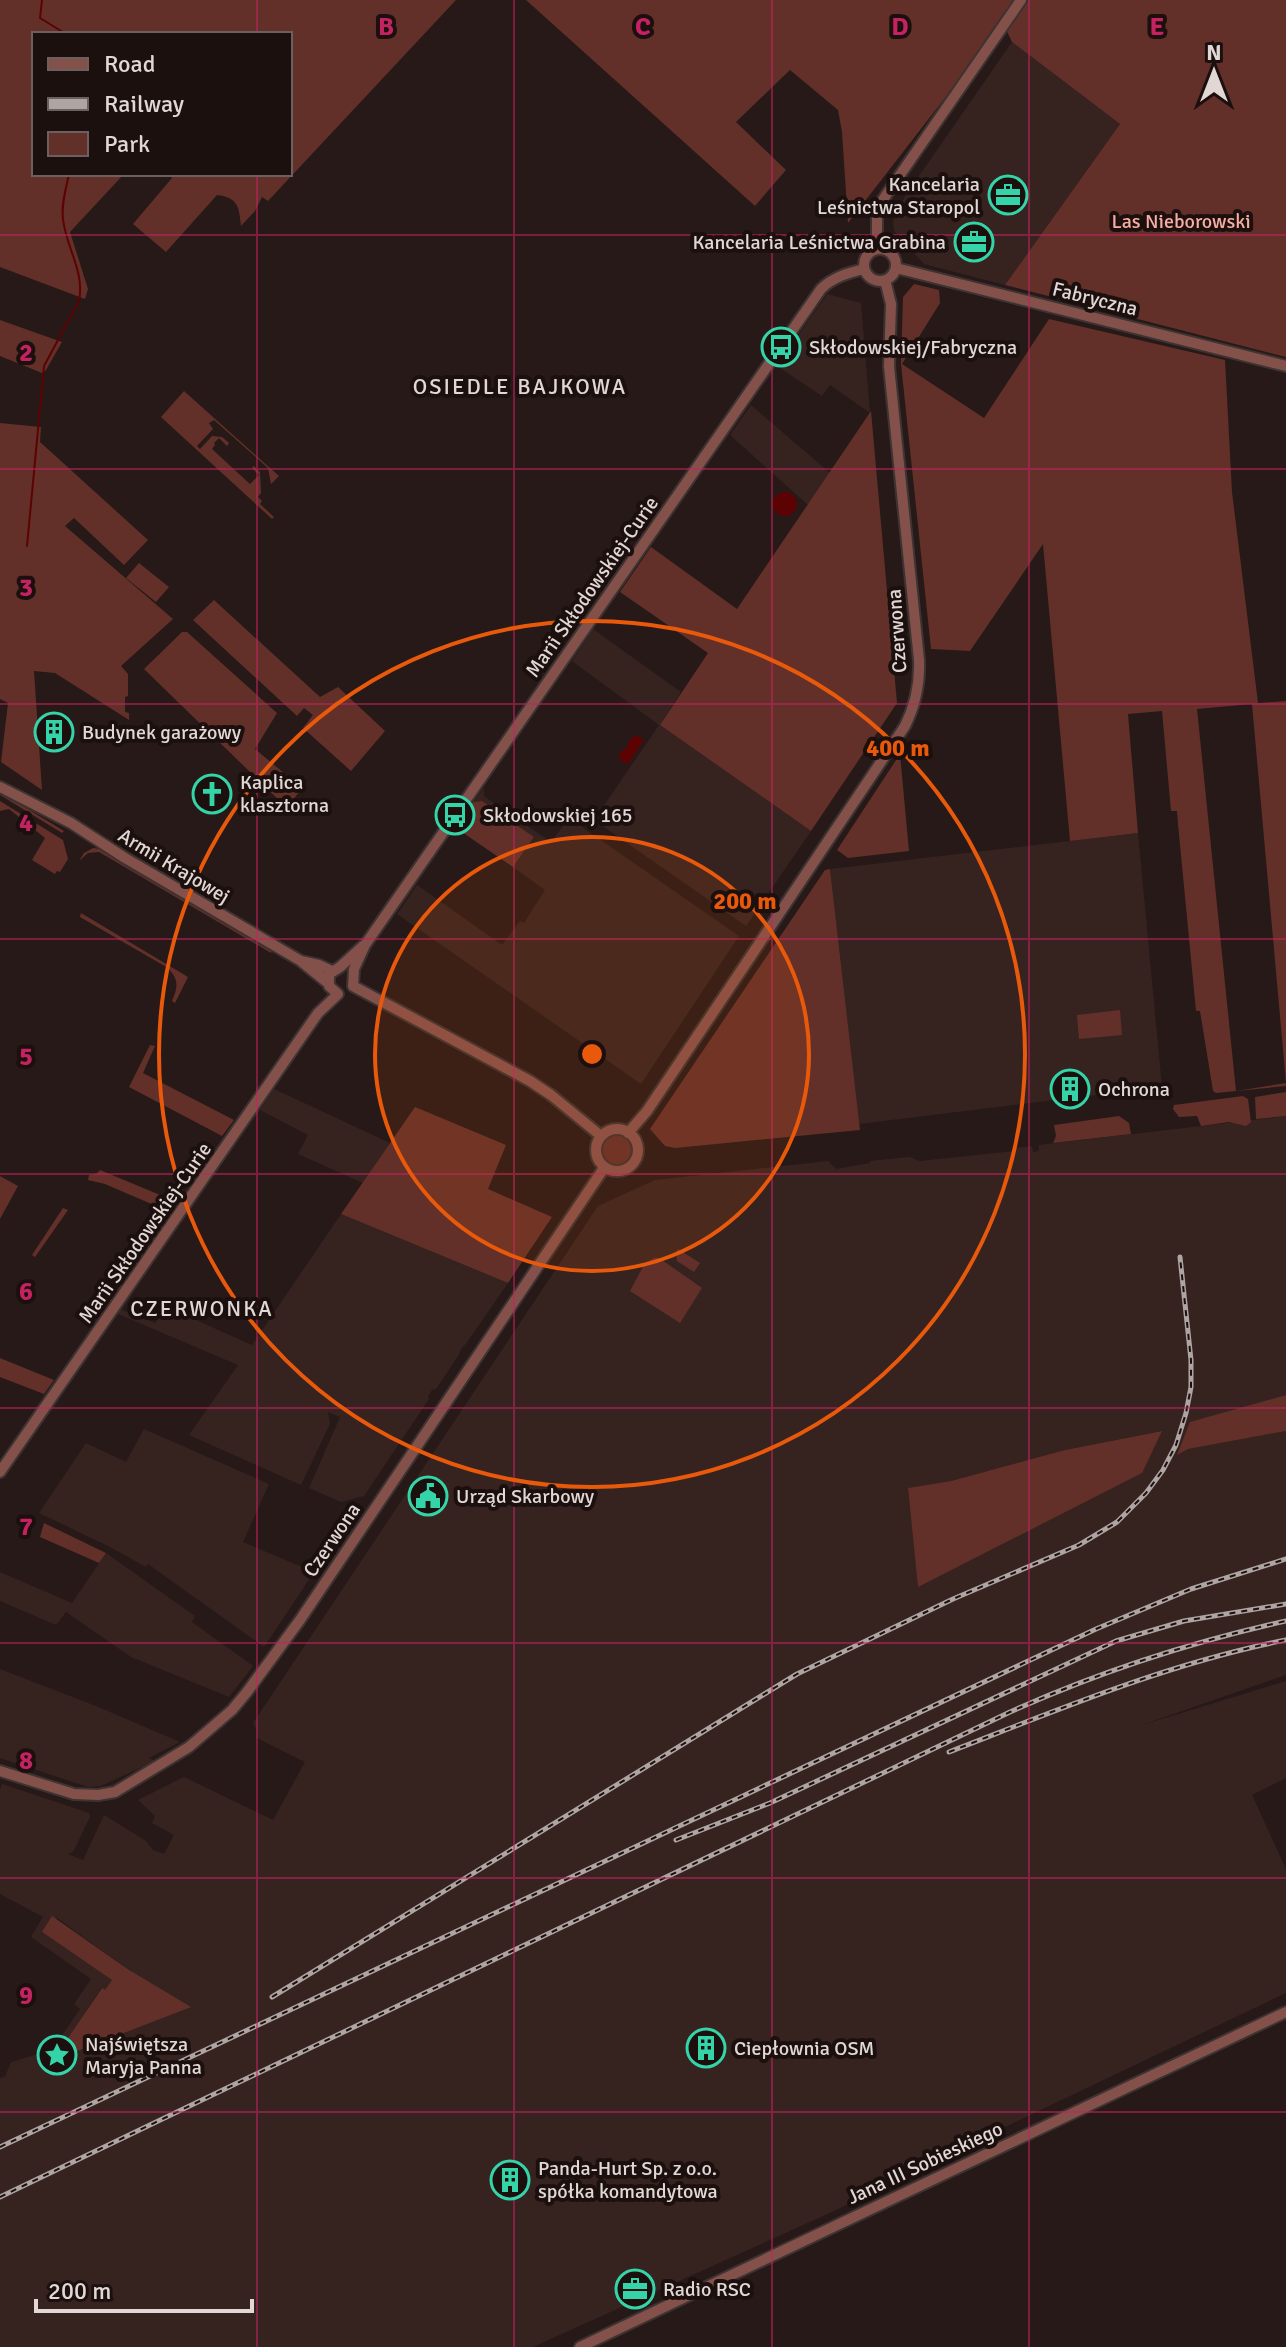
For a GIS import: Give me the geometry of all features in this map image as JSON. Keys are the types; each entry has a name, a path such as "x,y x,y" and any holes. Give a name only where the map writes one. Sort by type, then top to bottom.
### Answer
{"main road":[{"path":"877,248 877,217 882,201 1021,0"},
{"path":"877,248 891,252 896,261 891,277 885,280 873,279 864,269 865,257 877,248"},
{"name":"Fabryczna","path":"896,268 1286,366"},
{"name":"Marii Skłodowskiej-Curie","path":"336,969 365,945 821,289 840,276 864,269"},
{"name":"Czerwona","path":"628,1133 647,1111 905,726 916,698 919,660 889,366 891,304 885,280"},
{"name":"Armii Krajowej","path":"0,787 71,823 301,961 348,969 353,980 530,1081 601,1136"},
{"name":"Marii Skłodowskiej-Curie","path":"353,980 365,945"},
{"path":"301,961 332,988 347,993 353,980"},
{"path":"332,988 336,969"},
{"name":"Marii Skłodowskiej-Curie","path":"0,1472 318,1013 332,988"},
{"path":"613,1129 628,1133 638,1148 634,1162 623,1170 604,1168 596,1154 597,1141 613,1129"},
{"name":"Czerwona","path":"0,1771 82,1796 108,1794 189,1747 232,1710 300,1620 604,1168"},
{"name":"Jana III Sobieskiego","path":"580,2347 1286,2012"}],"shaded area":[{"path":"1012,42 1120,124 1005,285 924,264 894,231 893,221 905,196"},
{"path":"827,294 861,303 870,413 830,385 822,396 777,366"},
{"path":"751,405 830,473 808,505 730,435"},
{"path":"785,492 796,499 797,504 790,515 785,516 774,509 773,504 780,493"},
{"path":"593,629 681,692 660,725 811,831 746,926 594,820 659,725 572,661"},
{"path":"636,735 644,740 628,764 621,761 619,754"},
{"path":"484,788 484,796 551,842 569,818 739,936 641,1084 397,914 417,885 502,945 520,921 524,923 545,890 513,867 534,837 482,801 473,802"},
{"path":"1138,833 1162,1087 859,1124 830,869"},
{"path":"274,1089 390,1143 363,1183 298,1154 308,1135 260,1110"},
{"path":"1286,1116 1286,1395 1244,1408 1179,1454 1188,1449 1286,1431 1286,1675 1142,1725 1286,1681 1286,1778 1252,1795 1286,1869 1286,1993 832,2212 533,2347 0,2347 0,2078 5,2077 11,2062 52,2050 80,2009 74,2004 91,1979 31,1937 43,1917 0,1894 2,1784 89,1813 90,1817 73,1852 68,1854 83,1860 104,1815 146,1841 153,1850 164,1854 174,1835 152,1823 155,1816 138,1800 184,1777 273,1820 305,1762 255,1737 257,1732 253,1723 598,1206 655,1180 828,1161 836,1169 870,1161 909,1157 920,1161 1015,1151 1015,1148 1032,1146 1033,1152 1039,1151 1039,1145","holes":["1161,1431 918,1586 908,1488 951,1481 1065,1450","57,1918 129,1970 63,2048 101,1988 105,1991 112,1980 42,1932"]},
{"path":"341,1214 508,1283 436,1389 432,1390 364,1496 341,1502 309,1488 340,1417 328,1412 330,1424 301,1485 189,1435 238,1365 118,1314 120,1309 155,1323 167,1307 252,1345"},
{"path":"144,1429 269,1484 243,1542 314,1572 264,1647 148,1564 146,1567 39,1513 86,1443 126,1462"},
{"path":"106,1553 195,1616 192,1622 253,1666 229,1697 131,1657 66,1612 56,1625 0,1601 0,1572 72,1603"},
{"path":"0,1669 180,1742 149,1758 155,1761 101,1786 88,1787 0,1758"}],"green space":[{"path":"0,0 456,0 292,175 292,32 32,32 32,176 122,176 70,232 88,289 85,299 0,267"},
{"name":"Las Nieborowski","path":"526,0 1286,0 1286,357 1005,285 1120,124 1012,42 1003,23 848,223 838,110 790,70 736,122 786,170 755,206"},
{"path":"170,176 291,176 268,201 262,197 255,211 241,226 236,204 229,198 217,195 166,252 133,224 172,178"},
{"path":"914,284 939,290 940,303 902,364 984,418 1049,319 1225,360 1232,492 1258,703 1286,701 1286,1083 1252,704 1197,709 1236,1091 1216,1093 1213,1091 1200,1011 1196,1011 1177,811 1171,811 1162,711 1128,714 1138,833 1070,841 1043,544 970,651 931,649 901,364 903,297"},
{"path":"0,320 62,342 46,370 42,373 0,356"},
{"path":"184,391 279,476 271,484 268,468 214,420 209,423 213,429 197,446 200,449 212,436 222,437 229,443 227,446 219,438 212,449 250,484 259,475 252,468 254,466 260,472 260,504 274,517 272,519 161,417"},
{"path":"871,411 897,703 811,831 660,725 708,653 620,592 651,547 737,609"},
{"path":"0,423 41,427 40,442 148,540 124,565 74,518 65,526 173,619 121,666 128,674 125,712 129,713 129,720 55,673 34,671 42,790 1,762 8,703 0,699"},
{"path":"139,563 169,587 156,602 126,578"},
{"path":"214,600 320,697 338,687 385,731 351,771 303,728 313,715 304,708 297,716 193,620"},
{"path":"182,632 187,632 277,713 255,749 302,788 287,808 144,669"},
{"path":"900,754 909,851 848,858 837,850"},
{"path":"0,792 64,831 62,833 0,795"},
{"path":"0,801 63,840 68,859 60,872 55,874 32,860 45,838 9,809 0,811"},
{"path":"482,801 534,837 513,867 456,828 473,802"},
{"path":"93,848 100,849 272,950 271,953 99,852 88,853 79,861 84,853"},
{"path":"830,869 860,1130 675,1148 665,1146 650,1129 825,870"},
{"path":"81,913 188,977 175,1003 172,1001 176,980 168,968 80,917"},
{"path":"1120,1010 1122,1035 1079,1039 1077,1015"},
{"path":"150,1045 155,1046 143,1073 234,1120 222,1136 129,1087"},
{"path":"1286,1083 1286,1086 1236,1091"},
{"path":"1286,1092 1286,1116 1256,1119 1255,1097"},
{"path":"1243,1096 1248,1099 1251,1122 1246,1126 1229,1122 1201,1126 1197,1116 1179,1117 1173,1109 1174,1105"},
{"path":"415,1107 506,1145 488,1189 552,1217 508,1283 341,1214"},
{"path":"1119,1116 1129,1123 1131,1134 1053,1143 1056,1136 1054,1125"},
{"path":"616,1135 622,1136 630,1144 630,1156 622,1164 616,1165 610,1164 602,1156 601,1150 602,1144 610,1136"},
{"path":"100,1170 177,1202 170,1212 105,1184 88,1180 89,1175"},
{"path":"0,1176 18,1186 0,1219"},
{"path":"63,1208 68,1210 35,1257 32,1255"},
{"path":"678,1249 700,1263 694,1272 677,1261"},
{"path":"659,1258 702,1288 680,1323 630,1291 645,1263"},
{"path":"0,1358 54,1380 44,1394 0,1377"},
{"path":"1286,1395 1286,1431 1188,1449 1177,1455 1190,1422"},
{"path":"1162,1431 1142,1473 918,1587 908,1488 951,1481 1065,1450"},
{"path":"44,1523 106,1553 99,1563 40,1537"},
{"path":"52,1916 129,1970 191,2007 72,2053 62,2047 102,1988 105,1990 112,1980 42,1932"}],"waterway":[{"path":"42,0 40,18 63,32"},
{"path":"27,546 44,366 79,301 79,280 63,219 69,176"}],"railway":[{"path":"272,1997 797,1674 953,1599 1079,1545 1117,1522 1146,1493 1163,1470 1176,1445 1186,1413 1191,1387 1191,1360 1180,1257"},
{"path":"0,2147 1096,1629 1191,1589 1286,1559"},
{"path":"676,1840 770,1803 1116,1641 1184,1621 1286,1604"},
{"path":"0,2197 1010,1712 1146,1659 1286,1621"},
{"path":"949,1752 1157,1674 1286,1640"}],"place":[{"name":"Kancelaria Leśnictwa Staropol","path":"1008,195"},
{"name":"Kancelaria Leśnictwa Grabina","path":"974,242"},
{"name":"Skłodowskiej/Fabryczna","path":"781,347"},
{"name":"Budynek garażowy","path":"54,732"},
{"name":"Kaplica klasztorna","path":"212,794"},
{"name":"Skłodowskiej 165","path":"455,815"},
{"name":"Ochrona","path":"1070,1089"},
{"name":"Urząd Skarbowy","path":"428,1496"},
{"name":"Ciepłownia OSM","path":"706,2048"},
{"name":"Najświętsza Maryja Panna","path":"57,2055"},
{"name":"Panda-Hurt Sp. z o.o. spółka komandytowa","path":"510,2180"},
{"name":"Radio RSC","path":"635,2289"}],"district":[{"name":"OSIEDLE BAJKOWA","path":"520,386"},
{"name":"CZERWONKA","path":"202,1308"}]}
